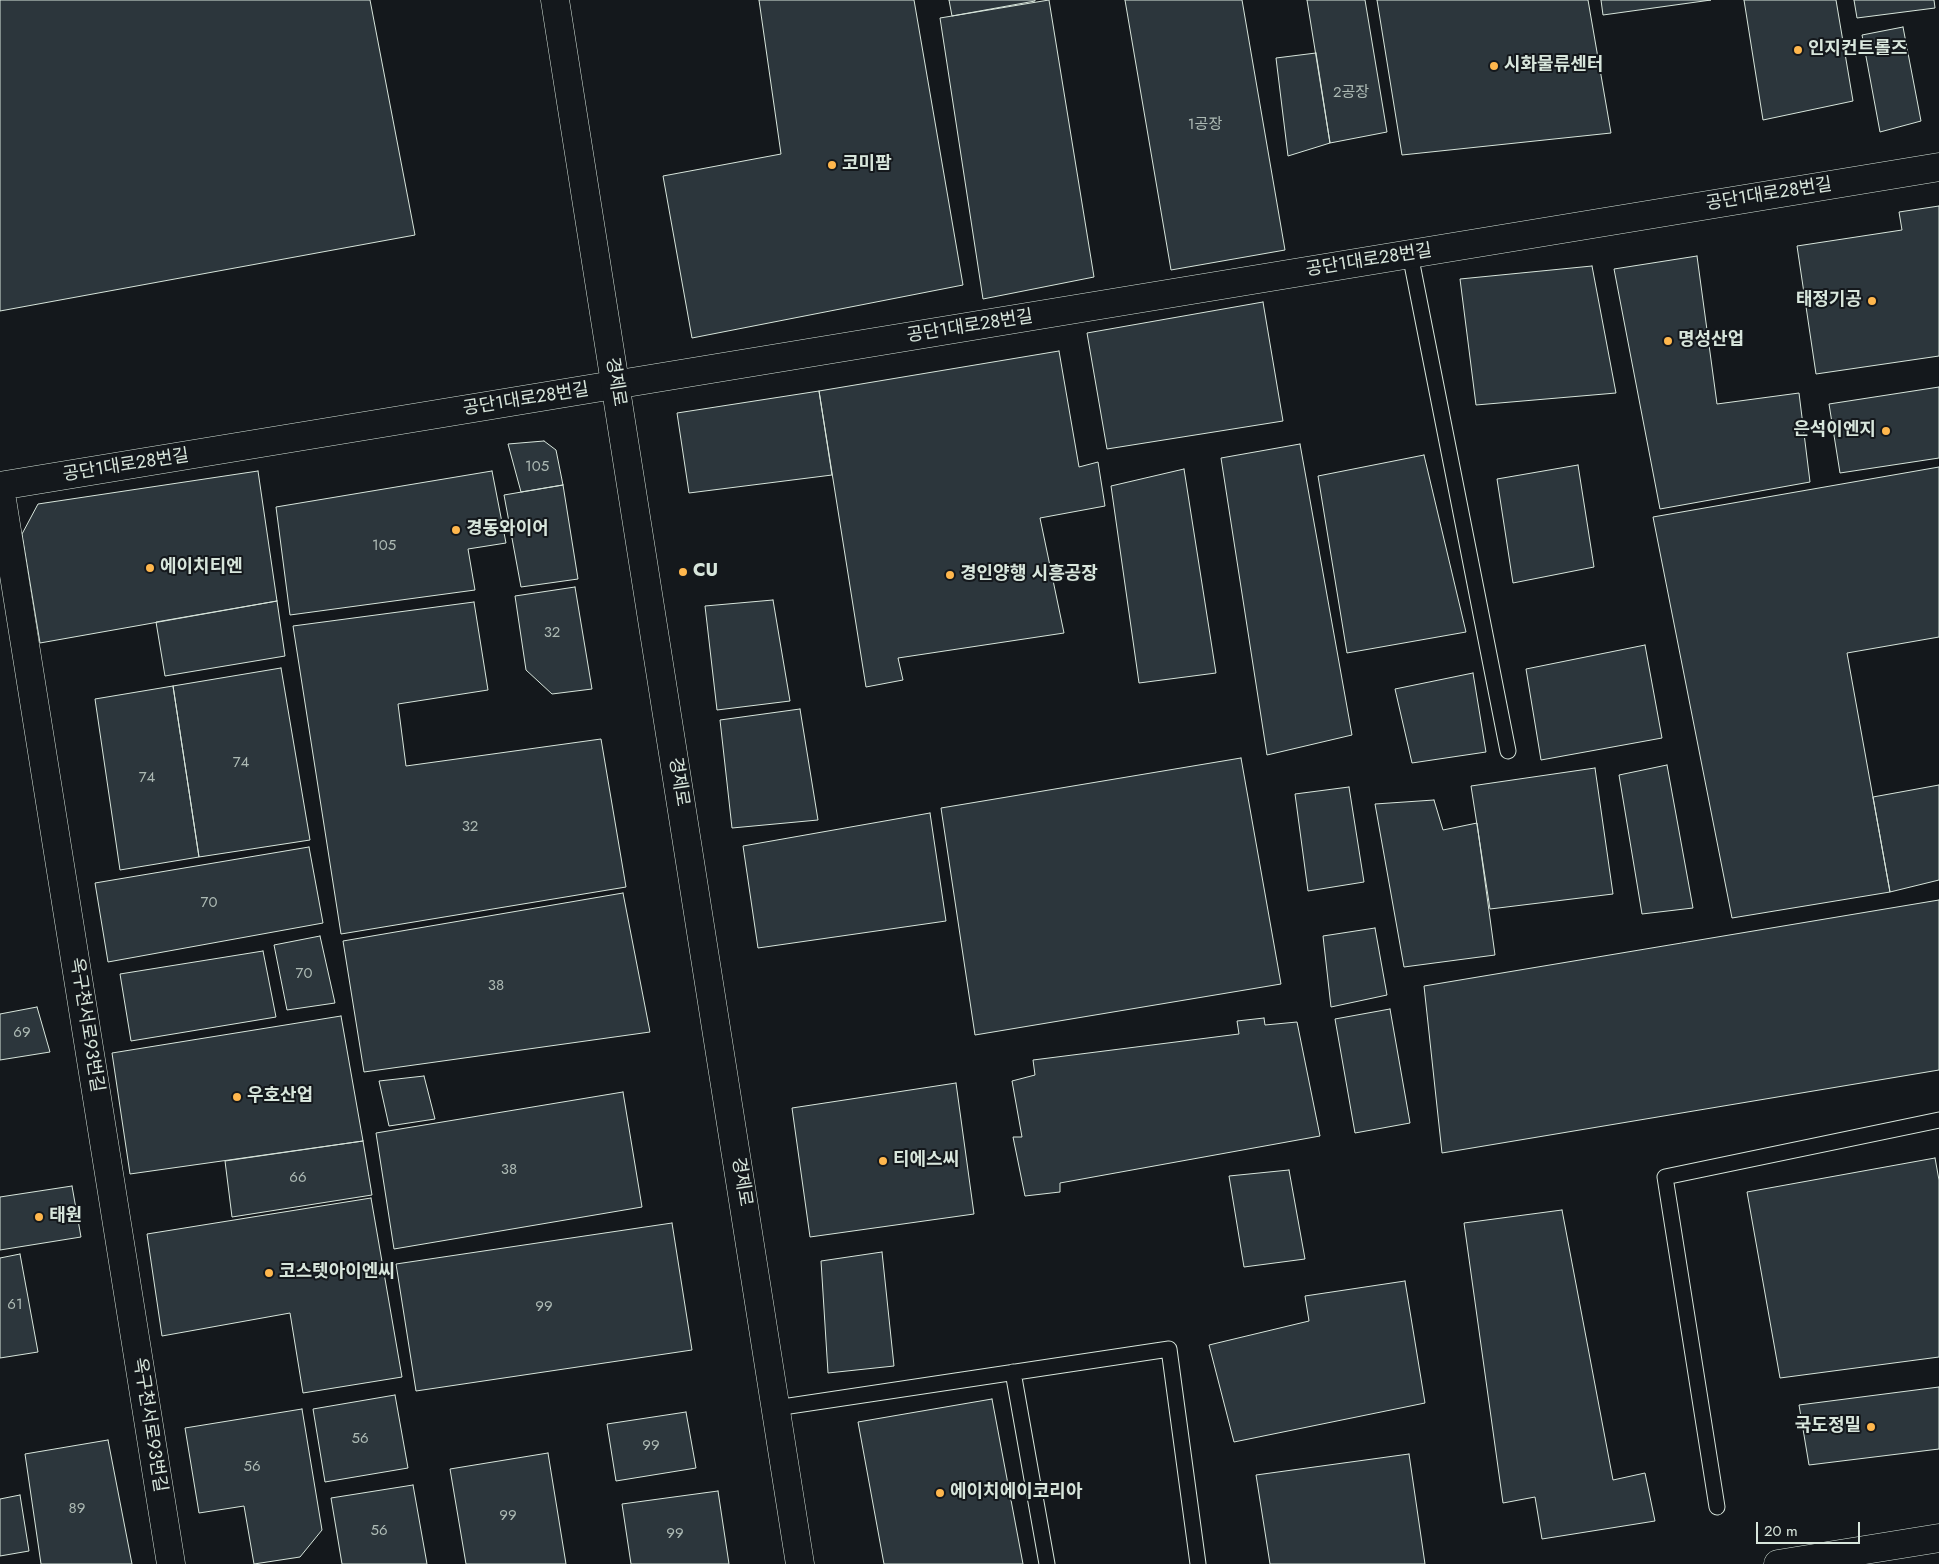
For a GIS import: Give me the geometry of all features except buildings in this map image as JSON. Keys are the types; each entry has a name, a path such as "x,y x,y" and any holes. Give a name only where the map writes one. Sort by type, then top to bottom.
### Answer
{"street":[{"name":"경제로","path":"555,0 800,1564"},
{"name":"공단1대로28번길","path":"0,486 1939,167"},
{"name":"옥구천서로93번길","path":"0,486 171,1564"},
{"path":"1778,1564 1939,1538"}],"lane":[{"path":"1410,254 1508,751"},
{"path":"1717,1508 1665,1176 1939,1120"},
{"path":"776,1408 1168,1348 1198,1564"},
{"path":"1013,1372 1047,1564"}],"place":[{"name":"인지컨트롤즈","path":"1798,50"},
{"name":"시화물류센터","path":"1494,66"},
{"name":"코미팜","path":"832,165"},
{"name":"태정기공","path":"1872,301"},
{"name":"명성산업","path":"1668,341"},
{"name":"은석이엔지","path":"1886,431"},
{"name":"경동와이어","path":"456,530"},
{"name":"에이치티엔","path":"150,568"},
{"name":"CU","path":"683,572"},
{"name":"경인양행 시흥공장","path":"950,575"},
{"name":"우호산업","path":"237,1097"},
{"name":"티에스씨","path":"883,1161"},
{"name":"태원","path":"39,1217"},
{"name":"코스텟아이엔씨","path":"269,1273"},
{"name":"국도정밀","path":"1871,1427"},
{"name":"에이치에이코리아","path":"940,1493"}]}
